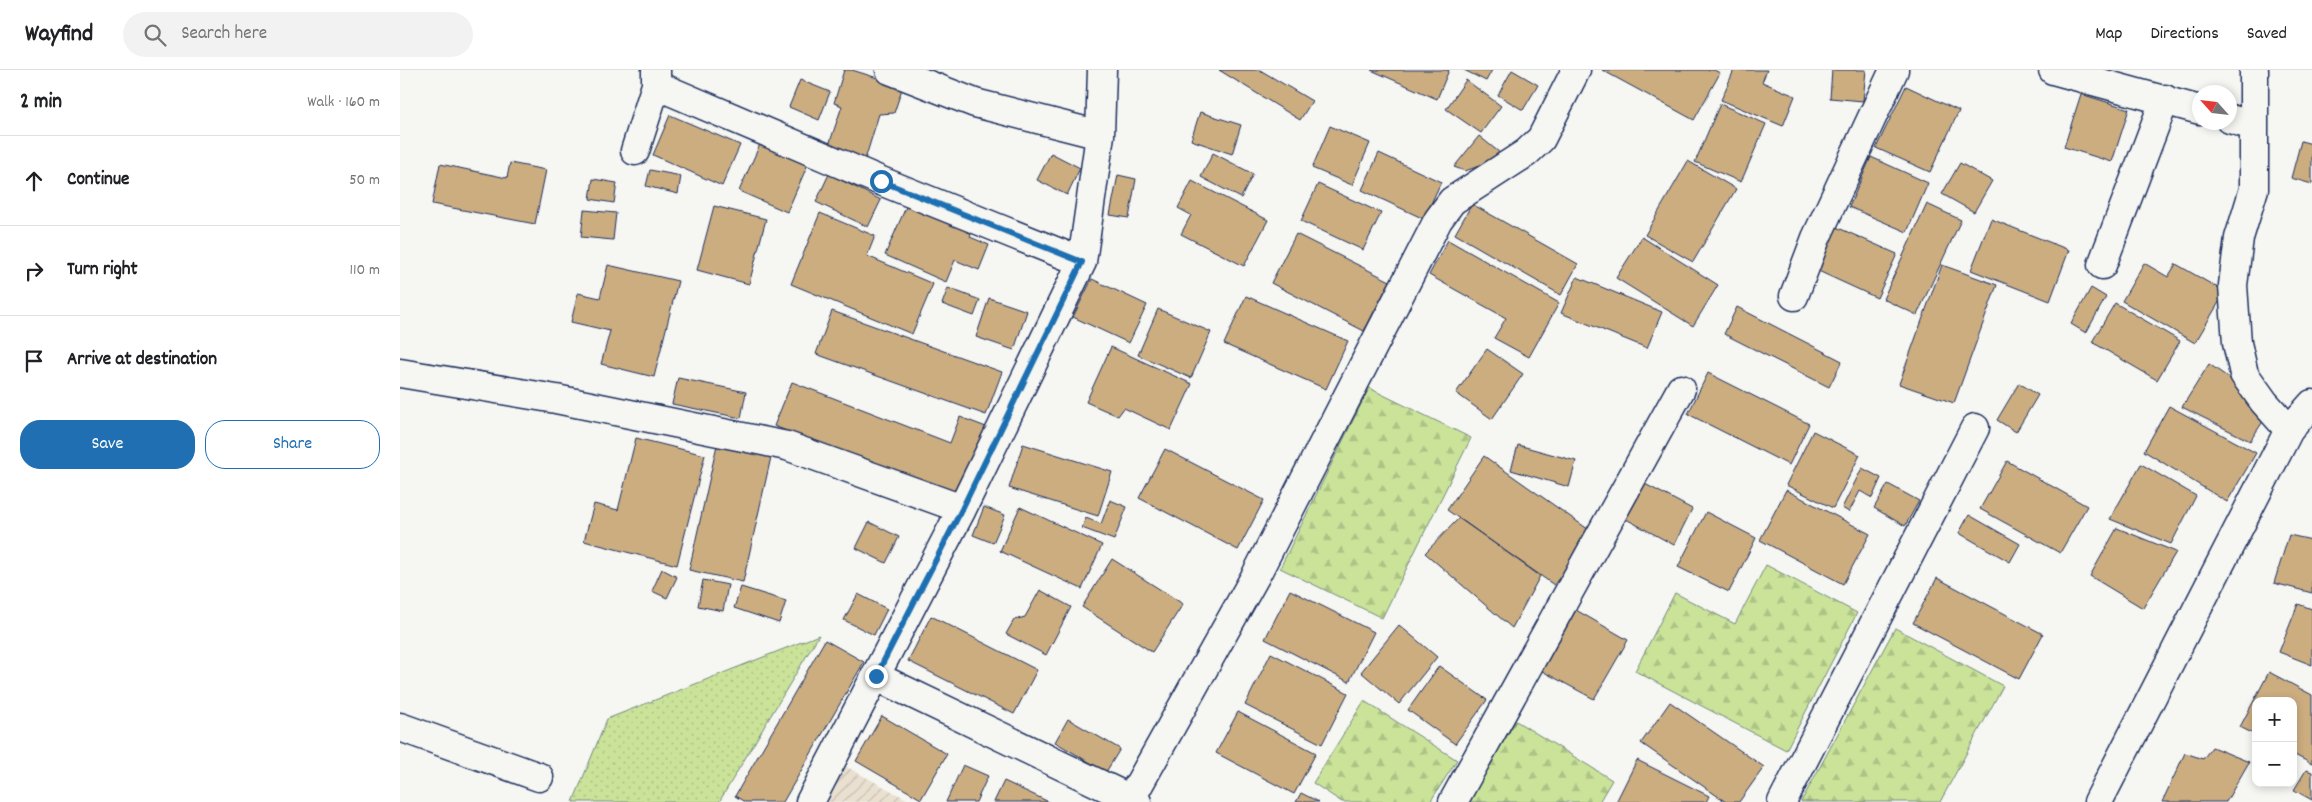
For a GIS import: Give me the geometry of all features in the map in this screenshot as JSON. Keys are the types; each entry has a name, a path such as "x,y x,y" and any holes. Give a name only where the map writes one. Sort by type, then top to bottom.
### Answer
{"street":[{"path":"890,70 975,103 1100,135"},
{"path":"810,802 962,509 1082,262 1100,135 1102,70"},
{"path":"876,676 1132,801 1256,576 1438,220 1452,201 1526,153 1541,138 1576,70"},
{"path":"1794,296 1816,238 1894,70"},
{"path":"2053,70 2192,108"},
{"path":"2254,70 2242,122 2254,189 2239,238 2233,285 2237,343 2244,374 2264,402 2289,430"},
{"path":"635,151 656,77 881,181 1082,262"},
{"path":"2102,264 2165,100"},
{"path":"400,373 556,399 787,446 962,509"},
{"path":"1453,802 1681,389"},
{"path":"2098,802 2289,430 2312,404"},
{"path":"1782,802 1975,428"},
{"path":"400,727 539,776"}],"shaded area":[{"path":"845,766 912,802 826,802"}],"green space":[{"path":"1369,388 1471,438 1382,618 1280,568"},
{"path":"1766,565 1857,613 1786,750 1635,671 1675,593 1735,624"},
{"path":"1895,628 2003,686 1940,802 1801,802"},
{"path":"819,635 719,802 573,802 607,719"},
{"path":"1364,701 1457,760 1430,802 1342,802 1313,783"},
{"path":"1516,721 1612,780 1599,802 1467,802"}],"building":[{"path":"844,70 852,70 903,86 894,113 879,114 864,163 827,151 842,106 834,103"},
{"path":"1219,70 1260,70 1312,101 1300,120"},
{"path":"1371,70 1449,70 1437,99"},
{"path":"1464,70 1492,70 1486,81"},
{"path":"1512,70 1538,85 1523,110 1498,95"},
{"path":"1602,70 1714,70 1720,73 1694,120"},
{"path":"1734,70 1767,70 1762,82 1795,96 1783,126 1721,100"},
{"path":"1832,70 1866,70 1863,101 1830,98"},
{"path":"800,80 830,92 819,120 789,107"},
{"path":"1466,80 1501,106 1481,133 1446,109"},
{"path":"1906,86 1959,111 1930,172 1876,148"},
{"path":"2081,94 2129,109 2112,162 2064,147"},
{"path":"1720,104 1766,124 1741,182 1695,162"},
{"path":"1200,112 1241,125 1232,154 1191,140"},
{"path":"670,115 740,145 722,186 653,155"},
{"path":"1330,126 1370,143 1352,185 1312,168"},
{"path":"1479,136 1505,157 1465,171 1454,167"},
{"path":"2301,141 2312,144 2312,184 2291,178"},
{"path":"761,142 808,164 787,212 739,191"},
{"path":"1051,153 1080,168 1067,195 1037,180"},
{"path":"1213,153 1253,174 1241,198 1201,177"},
{"path":"1379,153 1441,182 1424,219 1362,190"},
{"path":"1871,157 1928,183 1907,232 1849,207"},
{"path":"1688,161 1736,189 1693,262 1645,235"},
{"path":"510,163 546,170 535,224 432,204 440,164 507,178"},
{"path":"1960,163 1992,181 1974,212 1942,194"},
{"path":"650,170 681,176 678,194 646,186"},
{"path":"829,174 881,200 868,227 816,202"},
{"path":"1118,175 1136,179 1129,218 1110,215"},
{"path":"593,179 617,183 614,203 590,199"},
{"path":"1192,181 1268,220 1244,266 1181,234 1191,215 1178,208"},
{"path":"1318,184 1381,213 1363,250 1301,221"},
{"path":"909,200 973,229 970,237 989,245 979,270 955,260 946,282 885,255"},
{"path":"1472,204 1578,264 1561,295 1455,234"},
{"path":"1927,204 1961,220 1917,315 1883,299"},
{"path":"714,206 766,219 749,284 697,270"},
{"path":"584,210 616,213 613,240 581,237"},
{"path":"820,213 875,236 867,256 933,284 912,334 791,284"},
{"path":"1991,219 2069,250 2050,301 1971,270"},
{"path":"1834,226 1897,254 1877,298 1814,269"},
{"path":"1296,234 1390,281 1364,331 1271,283"},
{"path":"1642,237 1718,285 1693,326 1616,278"},
{"path":"1448,240 1559,303 1529,357 1494,338 1506,318 1429,275"},
{"path":"2144,263 2168,277 2176,264 2225,292 2195,343 2122,301"},
{"path":"608,265 678,281 654,377 601,364 610,331 571,322 578,293 600,298"},
{"path":"1942,265 1997,285 1954,403 1899,384"},
{"path":"1577,277 1662,312 1647,348 1561,313"},
{"path":"1092,279 1147,305 1129,343 1073,317"},
{"path":"948,288 980,300 974,316 942,304"},
{"path":"2091,288 2106,297 2086,333 2071,324"},
{"path":"1246,296 1348,341 1326,389 1224,344"},
{"path":"989,298 1027,311 1014,350 976,337"},
{"path":"2115,303 2180,341 2157,380 2092,342"},
{"path":"1737,307 1842,361 1829,387 1724,334"},
{"path":"1158,309 1211,332 1191,378 1138,355"},
{"path":"832,311 1002,372 986,415 816,354"},
{"path":"1111,347 1192,384 1171,430 1124,408 1118,416 1086,402"},
{"path":"1487,349 1523,374 1492,419 1456,393"},
{"path":"2209,364 2246,390 2266,417 2250,441 2182,407"},
{"path":"1708,373 1809,424 1789,465 1688,414"},
{"path":"678,378 746,392 741,418 672,404"},
{"path":"792,382 950,443 960,417 986,427 959,498 774,426"},
{"path":"2019,383 2038,395 2016,432 1997,420"},
{"path":"2169,406 2256,453 2227,502 2144,451"},
{"path":"1813,431 1860,455 1833,508 1786,485"},
{"path":"636,438 705,455 677,565 584,541 594,504 618,510"},
{"path":"1023,444 1112,472 1098,516 1009,488"},
{"path":"717,445 771,457 743,582 689,570"},
{"path":"1518,445 1576,461 1569,487 1511,470"},
{"path":"1165,449 1264,500 1238,550 1139,498"},
{"path":"1484,456 1592,532 1554,585 1447,510"},
{"path":"2007,461 2087,506 2060,553 1980,509"},
{"path":"2141,464 2196,496 2171,544 2110,519"},
{"path":"1862,468 1881,478 1872,498 1860,491 1849,512 1842,508"},
{"path":"1645,484 1692,509 1674,545 1626,519"},
{"path":"1888,484 1919,501 1905,526 1874,508"},
{"path":"1786,490 1870,534 1843,584 1760,540"},
{"path":"1110,500 1127,507 1114,540 1082,528 1086,518 1101,524"},
{"path":"984,507 1005,515 993,543 973,535"},
{"path":"1020,507 1102,545 1082,589 1000,551"},
{"path":"1706,512 1756,538 1729,592 1678,567"},
{"path":"1969,515 2020,544 2010,562 1959,533"},
{"path":"1459,518 1540,576 1512,628 1425,553"},
{"path":"869,522 899,537 886,563 856,548"},
{"path":"2117,528 2176,552 2143,608 2090,576"},
{"path":"2289,535 2312,540 2312,593 2274,583"},
{"path":"1112,559 1183,604 1152,652 1082,607"},
{"path":"662,569 677,577 667,598 652,591"},
{"path":"1937,578 2043,634 2019,679 1913,623"},
{"path":"703,580 728,585 723,611 698,606"},
{"path":"741,587 786,601 779,623 734,608"},
{"path":"1040,590 1071,607 1046,655 1006,634 1014,620 1025,617"},
{"path":"1290,590 1374,632 1349,682 1265,639"},
{"path":"858,594 887,609 874,635 844,620"},
{"path":"2298,604 2312,609 2312,665 2279,652"},
{"path":"1576,610 1628,640 1594,699 1542,671"},
{"path":"931,616 1037,670 1014,714 908,661"},
{"path":"1399,625 1437,657 1399,704 1361,672"},
{"path":"825,640 864,662 783,802 745,802 735,796"},
{"path":"1271,653 1348,693 1322,744 1245,705"},
{"path":"1439,666 1487,700 1455,744 1408,710"},
{"path":"2269,672 2312,695 2312,764 2297,756 2297,697 2256,697"},
{"path":"1670,702 1764,767 1739,802 1726,802 1641,743"},
{"path":"2252,704 2252,733 2240,727"},
{"path":"1238,712 1316,753 1294,794 1216,753"},
{"path":"882,716 947,754 921,799 856,761"},
{"path":"1068,719 1120,749 1106,772 1055,742"},
{"path":"2212,747 2249,762 2226,802 2162,802 2185,753 2203,759"},
{"path":"1637,760 1709,796 1706,802 1616,802"},
{"path":"963,765 988,776 976,802 946,802"},
{"path":"2306,770 2312,772 2312,800 2294,790"},
{"path":"1004,781 1049,802 994,802"},
{"path":"1301,793 1319,802 1296,802"}],"route":[{"path":"876,676 962,509 1082,262 881,181"}]}
